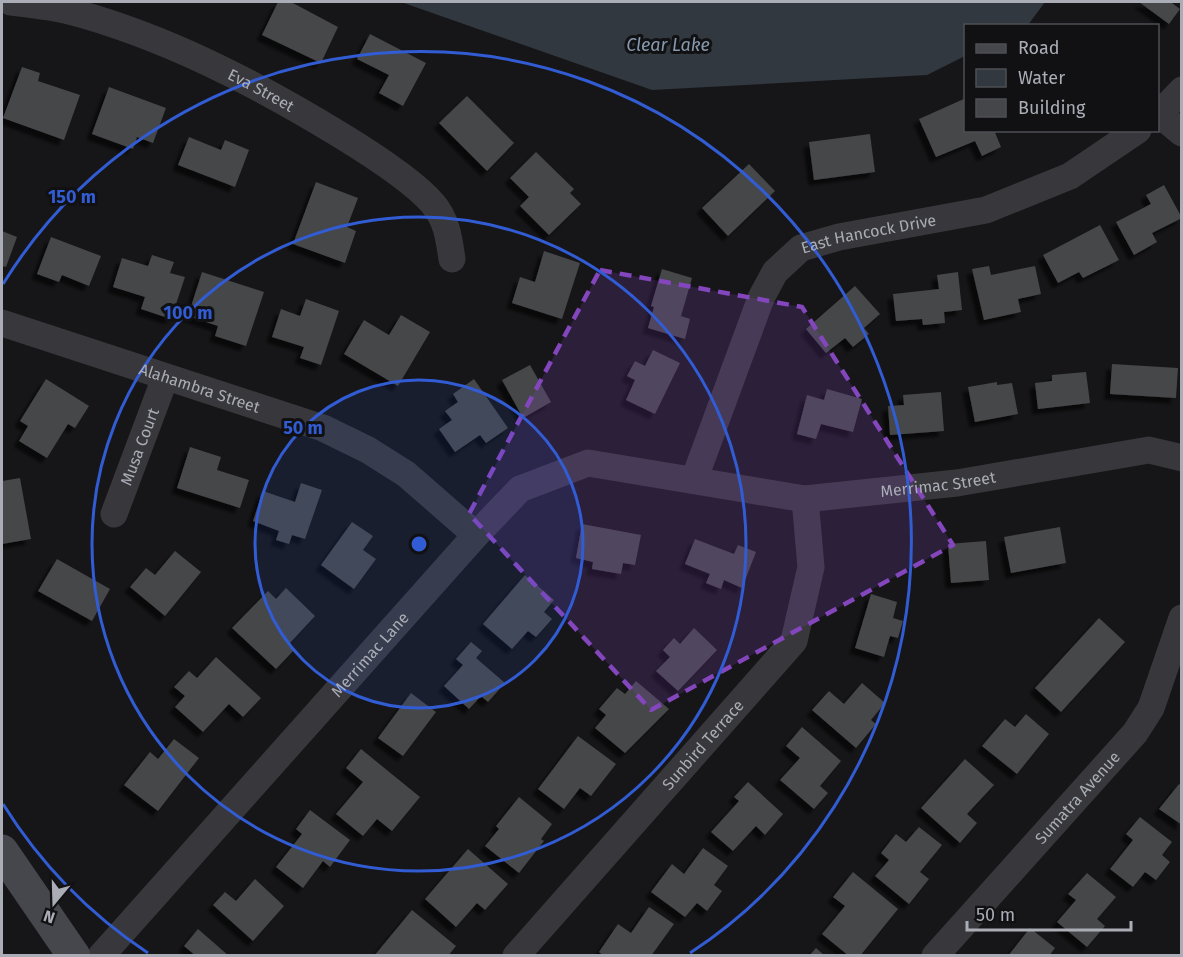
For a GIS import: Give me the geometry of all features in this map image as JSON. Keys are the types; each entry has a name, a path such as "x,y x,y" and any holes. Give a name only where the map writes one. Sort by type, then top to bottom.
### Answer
{"main road":[{"path":"2,851 74,956"}],"street":[{"name":"Eva Street","path":"11,2 66,6 176,49 283,100 378,159 433,203 446,225 452,259"},
{"path":"1159,114 1182,90"},
{"path":"1159,116 1182,133"},
{"name":"East Hancock Drive","path":"694,480 761,298 775,272 801,248 839,237 986,210 1070,176 1135,132"},
{"name":"Alahambra Street","path":"2,323 323,428 369,450 406,474 476,535"},
{"name":"Musa Court","path":"114,514 165,378"},
{"name":"Merrimac Street","path":"694,480 805,499 957,483 1149,450 1182,458"},
{"name":"Merrimac Lane","path":"101,956 476,535 520,489 588,463 694,480"},
{"name":"Sunbird Terrace","path":"516,956 794,641 811,567 805,499"},
{"name":"Sumatra Avenue","path":"935,956 1135,733 1151,708 1182,618"}],"highlighted area":[{"path":"600,270 802,307 953,545 651,710 469,514"}],"water":[{"name":"Clear Lake","path":"401,2 1045,2 1029,24 964,24 964,56 927,75 652,90"}],"building":[{"path":"278,2 291,2 338,27 321,63 262,35"},
{"path":"1139,2 1173,2 1180,9 1169,24"},
{"path":"370,34 426,63 403,106 379,93 389,75 357,59"},
{"path":"22,67 40,73 38,81 80,95 64,140 3,118"},
{"path":"109,87 166,108 153,143 137,137 133,149 92,134"},
{"path":"467,96 514,143 487,171 439,123"},
{"path":"964,99 964,132 995,132 1001,147 982,156 975,141 936,157 919,119"},
{"path":"870,134 875,172 814,180 809,142"},
{"path":"189,137 221,150 225,140 249,150 235,187 178,165"},
{"path":"536,152 574,189 570,193 581,204 549,235 520,206 529,197 510,178"},
{"path":"749,164 775,191 728,236 702,208"},
{"path":"316,182 358,198 347,227 356,231 345,263 293,244"},
{"path":"1164,185 1182,218 1152,233 1157,242 1134,255 1116,222 1151,204 1146,195"},
{"path":"1100,225 1119,260 1083,278 1079,272 1058,283 1043,255"},
{"path":"2,231 17,237 6,267 2,266"},
{"path":"51,237 101,256 89,286 62,275 59,282 37,274"},
{"path":"544,251 580,263 562,319 512,303 520,277 535,282"},
{"path":"152,255 174,262 170,273 185,277 171,319 141,309 145,297 113,287 122,258 148,266"},
{"path":"989,266 991,275 1035,266 1041,294 1018,299 1021,312 984,320 972,269"},
{"path":"662,269 692,278 681,316 690,319 685,339 648,328 654,307 651,306"},
{"path":"202,272 264,292 246,346 215,336 218,326 188,316"},
{"path":"958,272 962,310 944,312 945,323 923,325 922,319 896,321 893,294 939,289 937,275"},
{"path":"855,286 880,314 864,328 869,334 853,347 845,338 826,353 806,329"},
{"path":"306,299 339,311 321,365 300,358 304,347 272,337 281,309 300,316"},
{"path":"401,315 430,332 398,386 344,354 364,320 389,335"},
{"path":"653,350 680,363 655,414 626,400 635,380 627,376 635,361 645,366"},
{"path":"1112,364 1178,368 1176,398 1110,394"},
{"path":"530,365 551,402 523,418 502,380"},
{"path":"1086,372 1090,403 1038,409 1035,383 1052,381 1052,375"},
{"path":"46,379 89,406 75,428 68,424 47,458 19,441 28,426 20,421"},
{"path":"474,379 508,428 486,443 480,435 455,452 439,429 452,420 445,411 458,402 453,394"},
{"path":"997,382 997,385 1012,383 1018,414 975,422 968,387"},
{"path":"827,389 862,399 853,432 821,424 816,439 797,434 807,395 824,400"},
{"path":"941,392 944,431 890,435 888,406 904,405 903,395"},
{"path":"190,447 221,457 217,470 249,480 240,508 177,488"},
{"path":"20,478 31,539 2,544 2,481"},
{"path":"301,483 322,490 305,539 292,535 289,544 276,540 279,531 253,521 263,491 295,502"},
{"path":"352,522 373,536 363,550 376,559 354,589 321,565"},
{"path":"582,524 641,535 635,565 623,563 621,574 592,569 593,562 576,558"},
{"path":"1060,527 1066,563 1011,573 1004,537"},
{"path":"695,539 734,554 738,545 756,552 742,588 724,580 721,589 706,583 710,574 685,564"},
{"path":"986,541 989,580 951,583 948,544"},
{"path":"175,551 201,572 165,616 130,587 146,568 155,575"},
{"path":"57,559 110,589 92,621 38,591"},
{"path":"525,575 554,600 544,612 552,619 536,637 528,631 512,649 483,624"},
{"path":"286,588 315,616 288,645 294,650 276,669 232,628 268,591 276,599"},
{"path":"871,594 897,602 893,618 903,621 898,638 890,636 884,657 855,648"},
{"path":"1099,618 1125,642 1061,712 1035,688"},
{"path":"694,628 717,650 678,691 656,671 670,657 663,650 674,638 680,644"},
{"path":"471,642 482,651 476,658 505,683 488,702 481,696 469,709 444,686 463,665 456,659"},
{"path":"216,657 261,698 243,717 229,704 203,732 175,707 185,696 174,687 189,671 197,678"},
{"path":"636,681 669,709 625,753 595,728 606,715 599,709 617,688 625,694"},
{"path":"862,683 885,703 871,720 876,724 856,748 812,710 829,691 844,704"},
{"path":"411,693 436,712 403,756 378,738"},
{"path":"1026,714 1049,734 1017,774 982,746 1005,719 1015,727"},
{"path":"802,727 841,761 820,786 828,793 814,809 780,780 800,758 786,746"},
{"path":"578,736 616,764 591,796 580,788 564,809 538,789"},
{"path":"174,739 199,758 158,811 124,785 150,752 158,759"},
{"path":"361,749 420,797 392,831 377,819 363,836 336,814 363,782 346,768"},
{"path":"965,759 994,785 967,814 977,823 960,843 921,808"},
{"path":"748,782 783,814 765,835 756,826 733,851 711,832 739,801 734,797"},
{"path":"1179,784 1182,786 1182,825 1159,809"},
{"path":"519,797 552,824 541,839 544,841 519,873 485,846 499,829 496,826"},
{"path":"310,810 350,840 330,867 323,861 303,888 276,867 302,834 296,829"},
{"path":"1140,817 1172,842 1162,855 1170,862 1156,880 1145,872 1133,887 1110,869 1133,840 1126,834"},
{"path":"919,827 942,845 920,872 929,879 909,904 875,876 889,860 881,853 896,834 906,842"},
{"path":"703,848 728,866 714,885 722,891 707,911 697,903 685,917 651,892 672,864 684,874"},
{"path":"468,849 508,884 485,910 477,903 456,927 425,899"},
{"path":"853,872 898,909 860,956 849,956 822,934 845,906 833,897"},
{"path":"1087,873 1116,897 1097,919 1105,926 1087,947 1057,922 1076,900 1068,894"},
{"path":"255,879 284,906 253,941 213,905 225,892 236,901"},
{"path":"649,907 674,924 651,956 604,956 599,952 618,924 631,933"},
{"path":"412,910 456,946 448,956 374,956"},
{"path":"1030,928 1055,948 1049,956 1008,956"},
{"path":"198,929 229,956 196,956 184,946"},
{"path":"816,948 825,956 809,956"}]}
